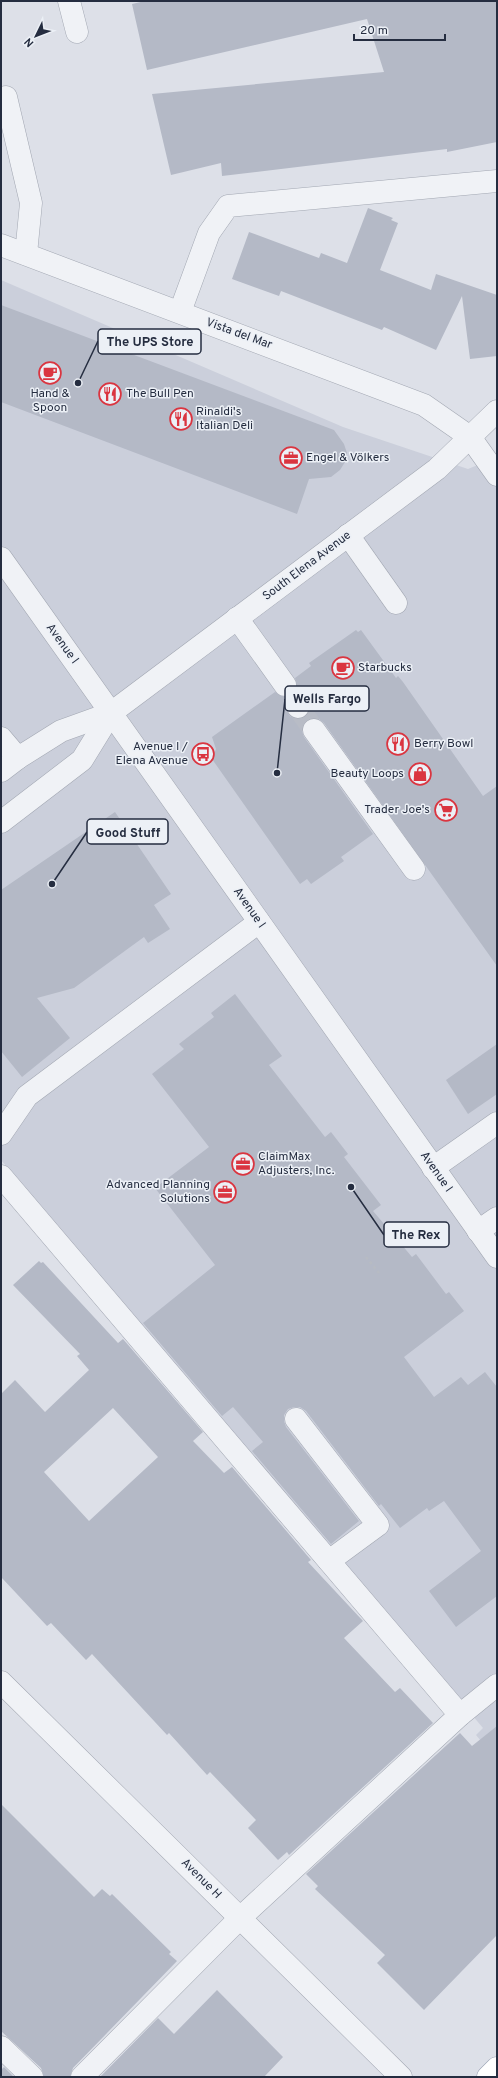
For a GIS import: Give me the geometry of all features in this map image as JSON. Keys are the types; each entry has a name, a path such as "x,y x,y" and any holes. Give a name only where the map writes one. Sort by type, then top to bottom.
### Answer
{"main road":[{"path":"488,2077 497,2068"}],"street":[{"path":"69,1 77,32"},
{"path":"6,97 31,203 26,254"},
{"path":"180,312 209,233 228,206 497,182"},
{"name":"Vista del Mar","path":"1,245 424,405 470,437 497,475"},
{"name":"South Elena Avenue","path":"1,771 18,758 62,731 111,713 437,469 497,411"},
{"path":"348,535 396,603"},
{"name":"Avenue I","path":"1,558 497,1258"},
{"path":"237,618 293,697"},
{"name":"South Elena Avenue","path":"1,822 82,760 111,713"},
{"path":"314,730 414,869"},
{"path":"1,738 18,758"},
{"path":"1,1134 27,1096 259,922"},
{"path":"433,1168 497,1123"},
{"path":"1,1176 460,1715"},
{"path":"478,1231 497,1218"},
{"path":"296,1419 378,1525 329,1561"},
{"name":"Avenue H","path":"1,1682 401,2077"},
{"path":"82,2077 240,1918 460,1715 497,1685"},
{"path":"1,2047 32,2077"}],"path":[{"path":"366,1257 379,1273"}],"shaded area":[{"path":"1,280 343,427 468,469 497,457 497,1760 476,1735 483,1728 1,1160"}],"building":[{"path":"145,1 497,1 497,142 447,152 447,149 222,176 221,163 171,175 152,94 384,72 367,19 147,70 132,4"},
{"path":"368,208 393,218 391,220 398,223 380,270 431,290 436,274 497,295 497,356 470,359 462,296 436,350 384,327 382,330 281,291 279,296 232,279 249,232 319,258 321,253 347,263"},
{"path":"1,305 334,430 344,444 347,453 345,462 340,470 331,477 309,479 297,514 1,402"},
{"path":"356,630 358,632 361,630 396,678 398,676 403,682 483,796 497,786 497,966 324,723 319,719 313,718 306,720 302,725 304,737 373,834 341,857 344,861 311,884 307,879 300,884 212,759 216,749 212,737 275,692 284,697 286,710 290,716 295,719 301,719 307,716 310,710 308,697 304,691 297,688 295,678 311,666 309,663"},
{"path":"115,812 171,894 154,905 170,929 148,943 144,937 74,988 37,998 70,1038 22,1077 1,1051 1,890"},
{"path":"235,994 282,1056 269,1065 325,1137 331,1132 348,1154 344,1157 381,1205 373,1211 412,1257 416,1254 446,1294 449,1292 464,1311 404,1357 434,1397 461,1377 468,1385 485,1372 497,1387 497,1596 456,1627 429,1591 481,1551 444,1501 429,1511 427,1508 400,1528 381,1504 379,1506 306,1411 300,1407 288,1409 284,1415 286,1427 359,1521 331,1544 252,1451 263,1442 233,1407 222,1416 143,1323 215,1265 155,1188 209,1147 152,1074 184,1049 179,1044 214,1017 211,1013"},
{"path":"497,1044 497,1094 468,1114 446,1080"},
{"path":"39,1261 41,1263 43,1262 118,1343 123,1339 203,1432 193,1441 224,1473 232,1467 311,1560 308,1562 363,1621 344,1638 395,1692 400,1688 433,1723 289,1855 287,1852 278,1860 248,1828 256,1820 210,1772 207,1775 169,1733 167,1735 92,1654 86,1660 51,1623 47,1626 1,1577 1,1394 15,1380 45,1412 89,1370 77,1356 80,1354 13,1285","holes":["113,1408 158,1457 89,1521 44,1472"]},
{"path":"497,1726 497,1935 424,2010 377,1963 385,1955 315,1889 318,1886 306,1874 460,1733 472,1746"},
{"path":"1,1804 94,1897 102,1889 110,1896 112,1894 171,1952 169,1954 177,1961 73,2068 70,2077 44,2077 41,2068 1,2031"},
{"path":"217,1990 283,2057 264,2077 100,2077 158,2018 174,2034"},
{"path":"4,2067 14,2077 1,2077 1,2070"}],"tunnel":[{"path":"298,707 314,730"}],"place":[{"name":"Hand & Spoon","path":"50,373"},
{"name":"The UPS Store","path":"78,383"},
{"name":"The Bull Pen","path":"110,394"},
{"name":"Rinaldi's Italian Deli","path":"181,419"},
{"name":"Engel & Völkers","path":"291,458"},
{"name":"Starbucks","path":"343,668"},
{"name":"Berry Bowl","path":"398,744"},
{"name":"Avenue I / Elena Avenue","path":"203,754"},
{"name":"Wells Fargo","path":"277,773"},
{"name":"Beauty Loops","path":"420,774"},
{"name":"Trader Joe's","path":"446,810"},
{"name":"Good Stuff","path":"52,884"},
{"name":"ClaimMax Adjusters, Inc.","path":"243,1164"},
{"name":"The Rex","path":"351,1187"},
{"name":"Advanced Planning Solutions","path":"225,1192"}]}
